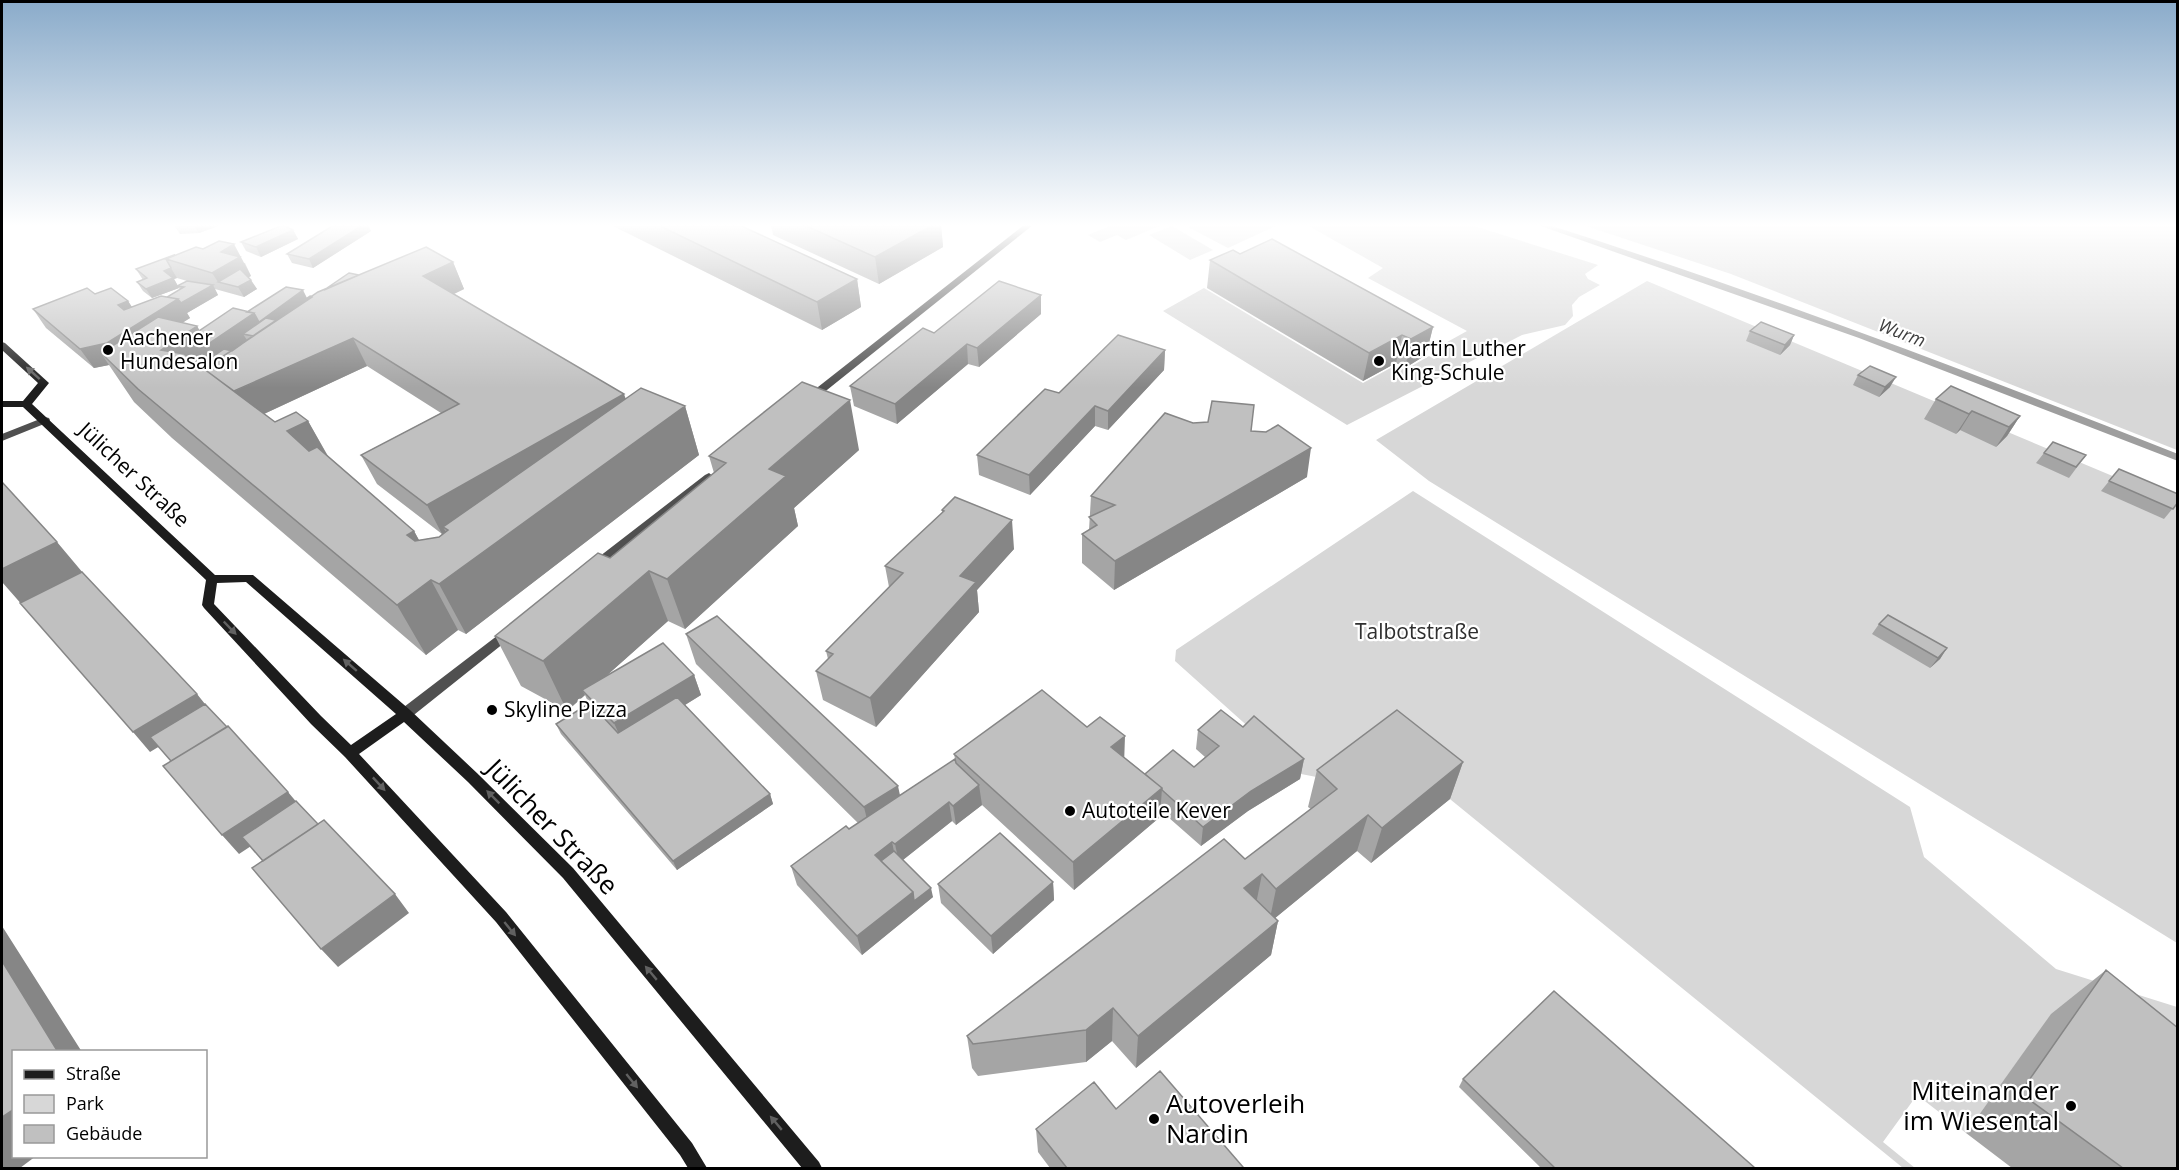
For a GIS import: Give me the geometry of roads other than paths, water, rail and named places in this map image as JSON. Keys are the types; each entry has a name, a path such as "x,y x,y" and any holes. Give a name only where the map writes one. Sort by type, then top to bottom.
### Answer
{"main road":[{"path":"2,345 44,383 26,404 2,404"},
{"name":"Jülicher Straße","path":"26,404 212,579 249,578 405,714 473,778 568,873 813,1168"},
{"path":"212,579 208,605 315,720 350,753 501,917 686,1149 698,1168"},
{"path":"350,753 405,714"}],"street":[{"path":"802,404 960,280"},
{"path":"2,438 45,420"},
{"path":"586,573 718,471"},
{"path":"405,714 520,625"}],"waterway":[{"name":"Wurm","path":"1708,280 1862,336 2178,458"}],"place":[{"name":"Aachener Hundesalon","path":"108,350"},
{"name":"Martin Luther King-Schule","path":"1379,361"},
{"name":"Skyline Pizza","path":"492,710"},
{"name":"Autoteile Kever","path":"1070,811"},
{"name":"Miteinander im Wiesental","path":"2071,1106"},
{"name":"Autoverleih Nardin","path":"1154,1119"}],"park label":[{"name":"Talbotstraße","path":"1417,632"}]}
